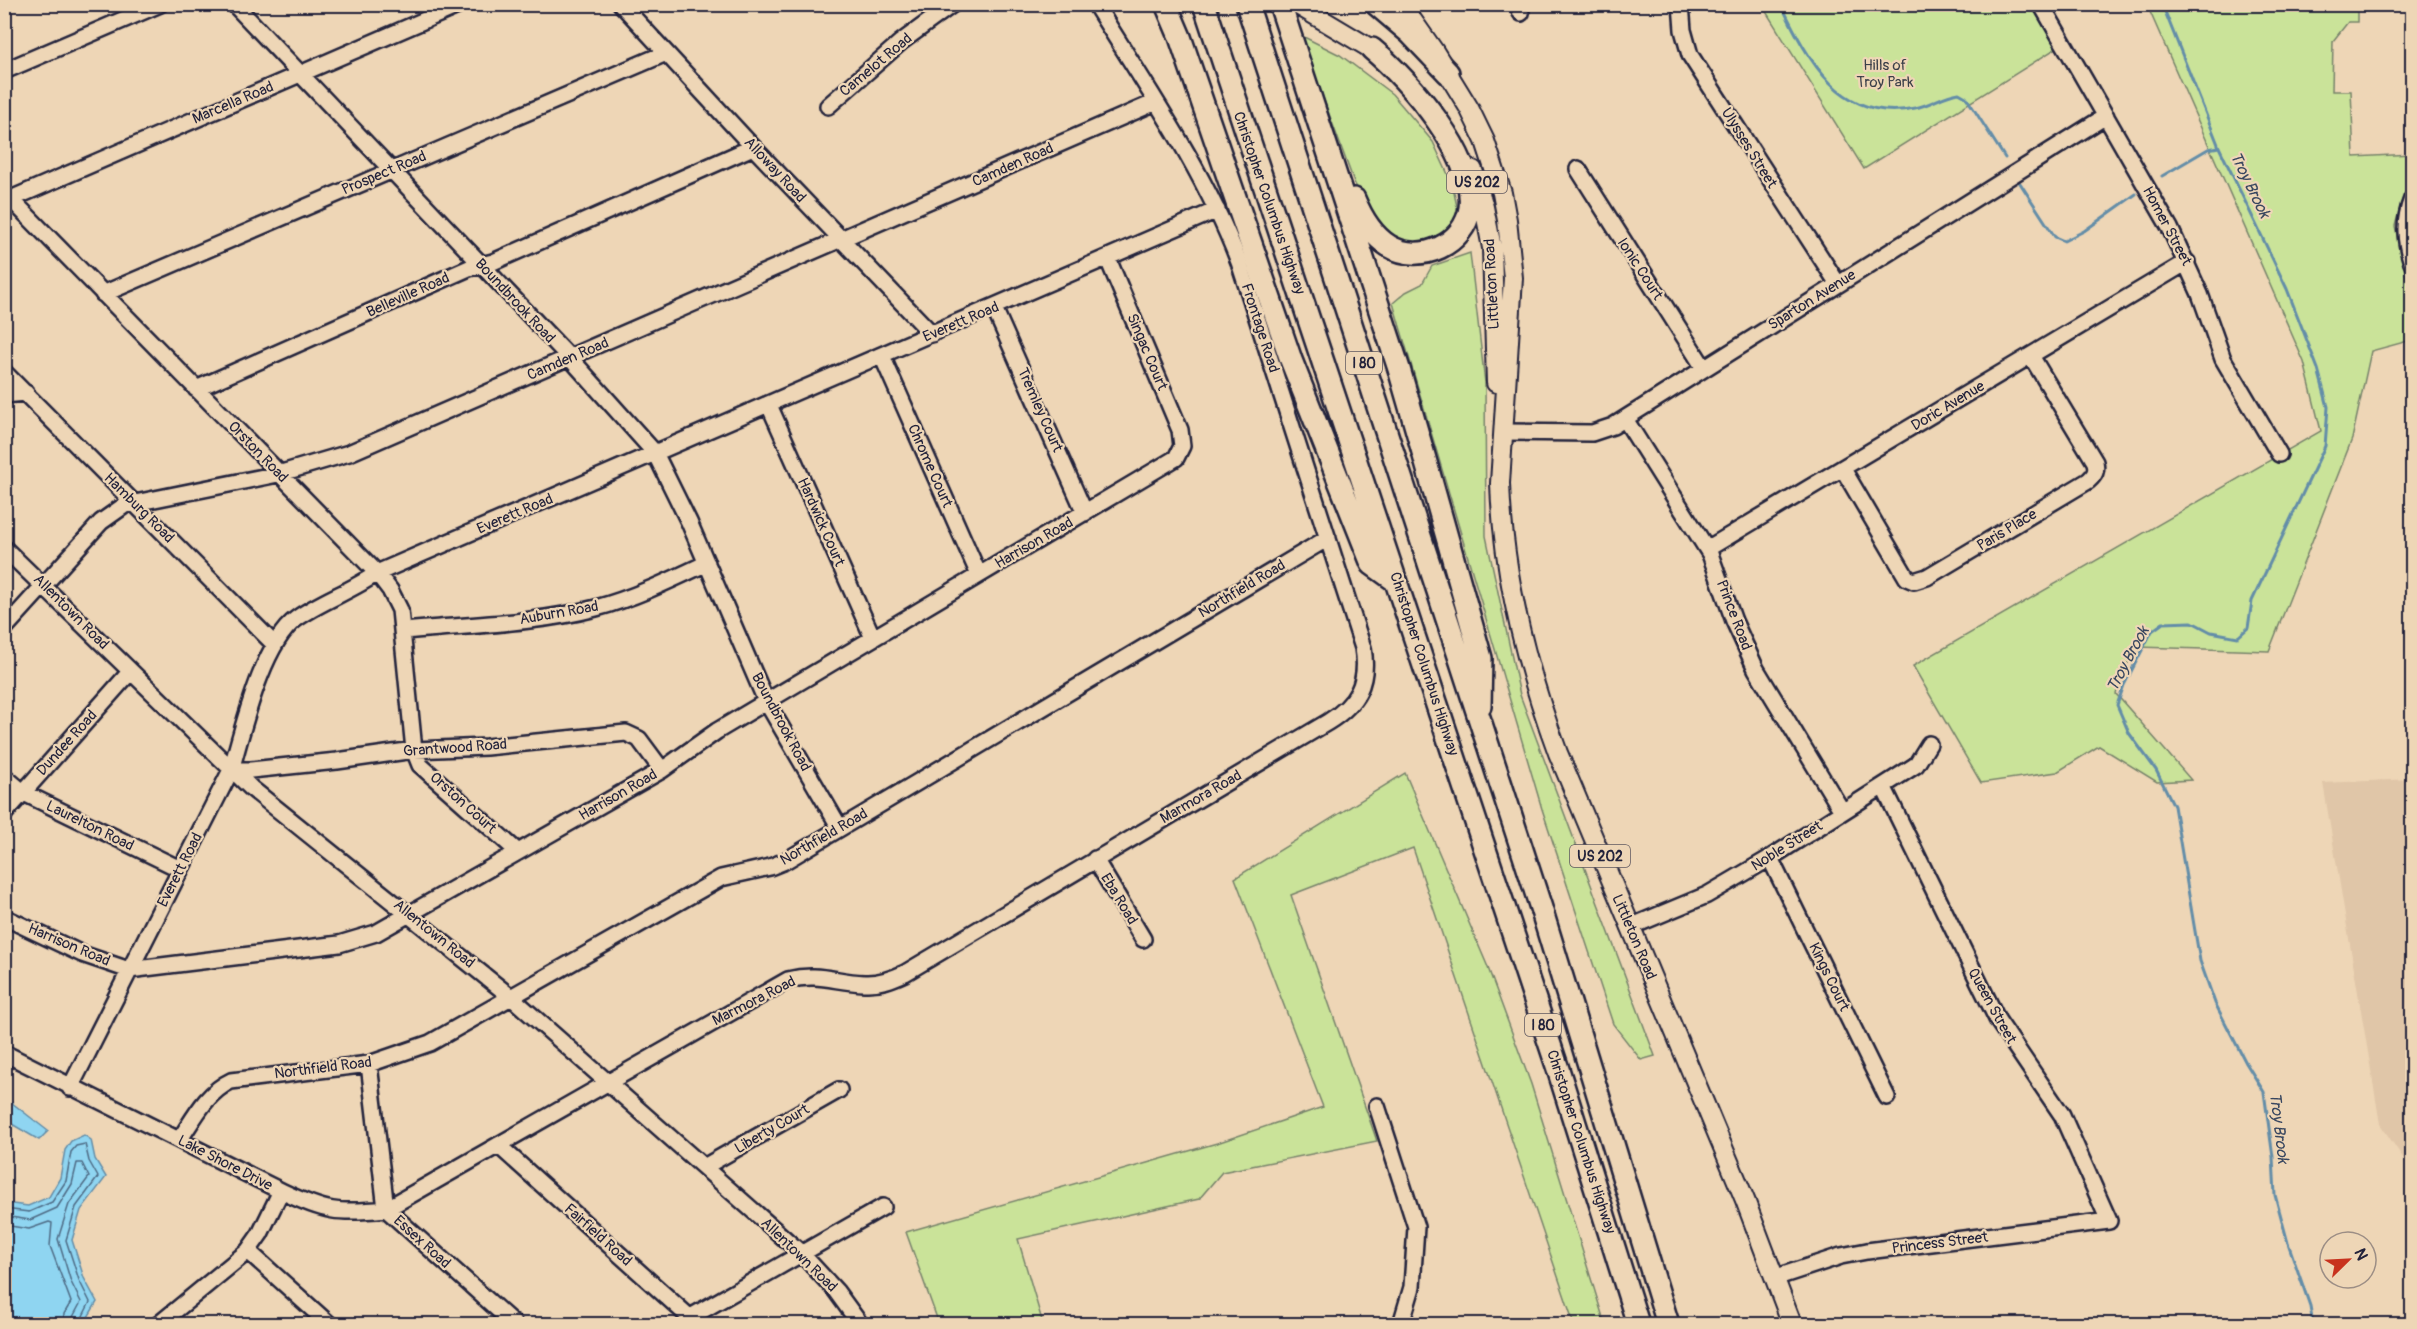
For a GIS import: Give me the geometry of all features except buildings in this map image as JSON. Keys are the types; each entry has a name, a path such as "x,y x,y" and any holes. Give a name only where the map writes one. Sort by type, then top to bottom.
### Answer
{"highway":[{"path":"1166,4 1180,37 1291,360 1368,555 1372,564 1397,582"},
{"path":"1191,4 1242,121"},
{"name":"Christopher Columbus Highway","path":"1204,4 1558,1070 1638,1324"},
{"name":"Christopher Columbus Highway","path":"1247,4 1564,980 1668,1324"},
{"path":"1280,4 1399,369 1473,627 1481,658 1480,721"},
{"path":"1376,4 1410,33 1448,74"},
{"path":"1288,30 1356,205 1371,228 1388,245 1402,251 1415,253 1433,250 1449,242 1464,227 1470,209 1468,183 1457,156 1436,119 1389,63 1372,49"}],"main road":[{"name":"Littleton Road","path":"1401,4 1469,108 1485,141 1502,193 1513,278 1500,483 1505,549 1514,603 1532,680 1558,753 1745,1200 1792,1324"},
{"name":"Littleton Road","path":"1300,6 1391,61 1433,102 1455,135 1478,187 1492,248 1495,377 1503,432"}],"street":[{"path":"4,71 160,4"},
{"name":"Boundbrook Road","path":"234,4 570,358 655,453 707,563 766,701 840,828"},
{"name":"Marcella Road","path":"8,201 462,4"},
{"name":"Alloway Road","path":"621,4 753,147 932,334"},
{"name":"Camelot Road","path":"828,106 901,42 953,4"},
{"name":"Frontage Road","path":"1095,4 1200,176 1239,262 1364,648 1365,676"},
{"name":"Ulysses Street","path":"1681,4 1683,30 1690,55 1838,284"},
{"name":"Homer Street","path":"2041,4 2170,228 2187,262 2223,359 2279,454"},
{"name":"Prospect Road","path":"103,294 666,53"},
{"name":"Camden Road","path":"4,629 101,522 125,505 278,474 349,453 1156,102"},
{"name":"Sparton Avenue","path":"1503,432 1592,433 1613,426 2106,116"},
{"name":"Belleville Road","path":"196,389 481,265 493,262 753,147"},
{"name":"Ionic Court","path":"1578,169 1704,368"},
{"path":"2412,199 2405,227 2406,242 2412,263"},
{"name":"Orston Road","path":"8,201 103,294 377,573 400,610 414,750"},
{"name":"Everett Road","path":"70,1088 231,770 246,719 274,644 283,631 300,616 377,573 1217,210"},
{"name":"Singac Court","path":"1108,259 1180,430 1182,447"},
{"name":"Doric Avenue","path":"1707,549 2187,262"},
{"name":"Tremley Court","path":"994,308 1085,513"},
{"name":"Chrome Court","path":"882,356 979,575"},
{"name":"Paris Place","path":"1843,469 1907,578 1914,581 1927,577 2020,522 2088,481 2094,476 2096,470 2095,462 2031,356"},
{"name":"Hamburg Road","path":"4,372 274,644"},
{"path":"4,395 26,393"},
{"name":"Hardwick Court","path":"769,405 873,639"},
{"name":"Prince Road","path":"1625,419 1707,549 1734,621 1756,669 1842,811"},
{"name":"Harrison Road","path":"4,917 82,954 129,970 339,944 376,933 663,770 717,731 766,701 1176,458 1182,447"},
{"name":"Northfield Road","path":"180,1139 206,1101 217,1089 231,1081 369,1064 430,1043 721,878 770,867 785,861 1328,538"},
{"name":"Allentown Road","path":"4,548 44,584 231,770 511,997 801,1253 836,1291 860,1324"},
{"name":"Auburn Road","path":"403,631 559,616 597,608 653,588 707,563"},
{"name":"Dundee Road","path":"4,814 130,672"},
{"name":"Marmora Road","path":"281,1191 312,1206 331,1211 386,1209 788,980 820,976 866,983 890,980 905,973 1344,712 1358,693 1365,676"},
{"name":"Grantwood Road","path":"231,770 327,762 414,750 486,747 626,733 639,739 663,770"},
{"name":"Noble Street","path":"1630,927 1707,895 1770,858 1916,765 1929,744"},
{"name":"Orston Court","path":"414,750 420,765 518,852"},
{"name":"Laurelton Road","path":"4,776 24,793 180,869"},
{"name":"Queen Street","path":"1882,786 1998,1021 2062,1115 2109,1221"},
{"name":"Kings Court","path":"1770,858 1887,1097"},
{"name":"Eba Road","path":"1095,859 1143,939"},
{"name":"Lake Shore Drive","path":"4,1053 70,1088 180,1139 281,1191 260,1234 248,1251 159,1324"},
{"name":"Essex Road","path":"369,1064 386,1209 514,1324"},
{"name":"Liberty Court","path":"704,1167 839,1090"},
{"path":"1377,1106 1416,1227 1412,1287 1401,1324"},
{"name":"Fairfield Road","path":"498,1145 693,1321"},
{"path":"693,1321 801,1253 883,1207"},
{"name":"Princess Street","path":"1774,1278 1841,1256 1867,1251 2109,1221"},
{"path":"248,1251 330,1324"}],"shaded area":[{"path":"2412,779 2412,1171 2380,1124 2323,783"}],"green space":[{"name":"Hills of Troy Park","path":"1765,5 2041,5 2063,44 1864,169 1765,10"},
{"path":"2147,5 2412,5 2412,8 2357,10 2357,22 2348,22 2333,41 2332,91 2351,91 2354,157 2412,154 2412,185 2402,200 2395,226 2412,295 2412,340 2371,351 2352,439 2269,651 2138,647 2129,660 2116,694 2191,780 2157,782 2099,746 2057,772 1981,783 1913,666 2321,431 2304,362"},
{"path":"1300,35 1340,55 1392,94 1433,142 1452,183 1460,221 1446,237 1405,246 1385,236 1371,217 1354,182"},
{"path":"1470,253 1485,383 1486,536 1520,695 1655,1056 1641,1060 1613,1024 1542,809 1393,303 1406,292 1422,284 1432,266"},
{"path":"1405,773 1487,965 1531,1084 1605,1324 1574,1324 1413,848 1291,895 1377,1141 1222,1172 1199,1199 1018,1239 1043,1324 939,1324 906,1232 1217,1143 1323,1107 1235,878"}],"water":[{"path":"5,1103 12,1103 48,1131 39,1140 5,1120"},
{"path":"84,1135 91,1140 95,1159 106,1177 81,1210 72,1240 84,1278 97,1302 84,1324 5,1324 5,1203 28,1206 49,1197 60,1178 65,1150 71,1141"}],"waterway":[{"path":"1781,4 1816,66 1830,83 1847,97 1867,106 1889,110 1921,107 1959,93 1966,97 2005,158"},
{"name":"Troy Brook","path":"2162,4 2219,147 2287,289 2318,369 2328,407 2325,446 2252,601 2248,628 2238,637 2211,632 2192,622 2163,623 2152,631 2124,685 2117,705 2129,733 2156,770 2174,806 2200,961 2215,1003 2264,1092 2273,1157 2275,1195 2288,1243 2310,1306 2313,1324"},
{"path":"2162,176 2208,149 2219,147"},
{"path":"2020,183 2055,237 2064,241 2084,231 2136,194"}]}
